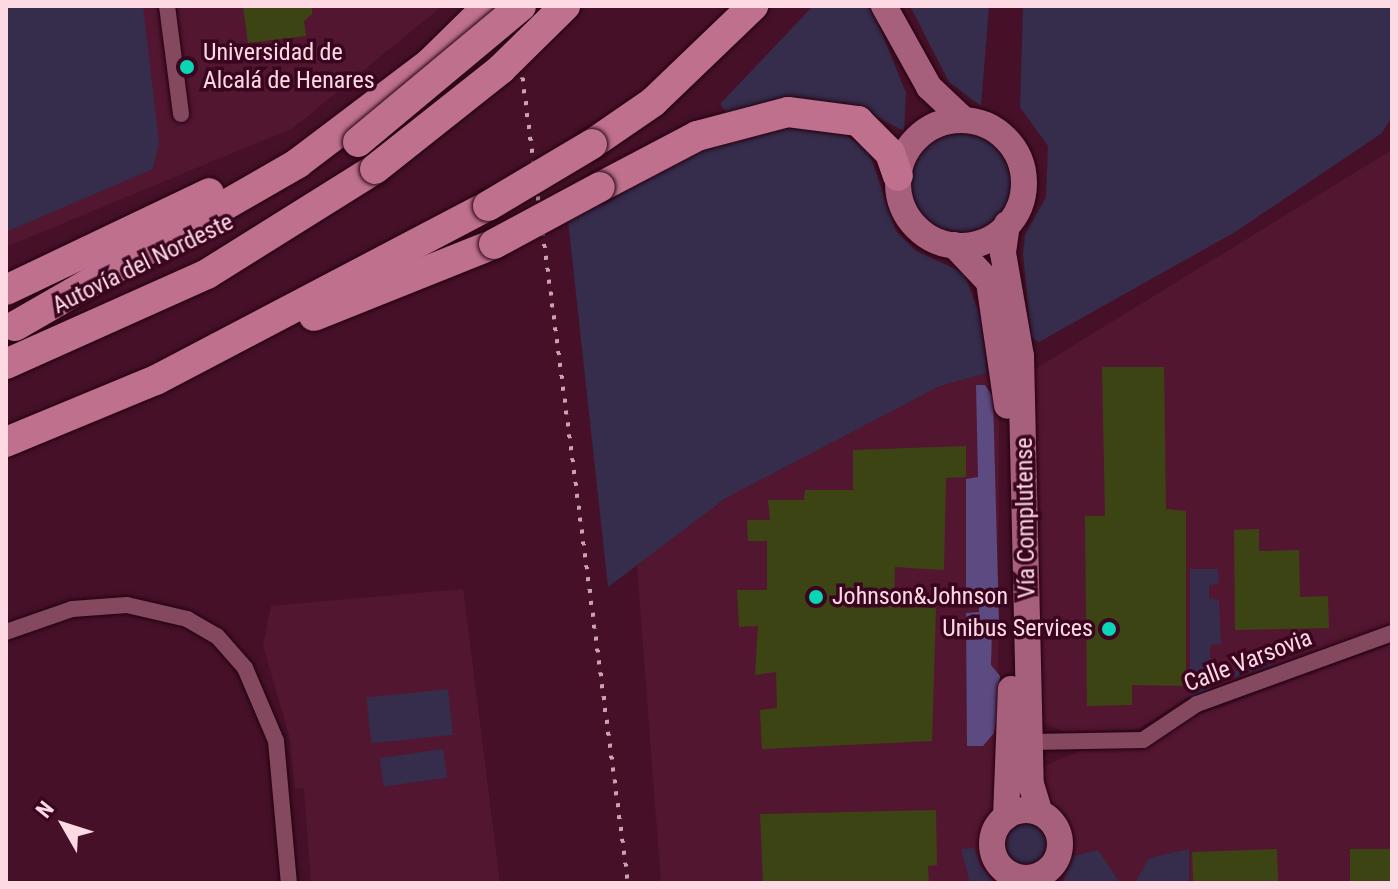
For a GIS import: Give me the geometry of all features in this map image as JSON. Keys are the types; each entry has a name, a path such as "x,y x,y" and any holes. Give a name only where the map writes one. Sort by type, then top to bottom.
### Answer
{"highway":[{"path":"6,290 351,128 488,6"},
{"path":"11,328 298,163 521,6"},
{"path":"6,364 207,274 375,169 501,69 565,6"},
{"path":"6,442 156,380 488,206 592,144 653,102 753,6"},
{"path":"55,424 125,405 300,322 494,244 697,136 788,112 858,121 875,132 898,176"},
{"name":"Autovía del Nordeste","path":"11,328 194,244 351,128"}],"main road":[{"path":"884,6 909,59 918,97 913,141 898,176 912,222 935,240 954,245 983,240 1007,224 1023,187 1019,161 993,129 964,120 944,105 909,59"},
{"path":"913,141 936,125 964,120"},
{"name":"Vía Complutense","path":"1007,224 1003,253 1021,356 1031,784 1040,813"},
{"name":"Vía Complutense","path":"954,245 989,282 1008,414 1012,710 1006,817"},
{"path":"1040,813 1059,839 1046,876 1011,879 992,847 1006,817 1040,813"}],"street":[{"path":"167,6 181,114"},
{"path":"6,632 72,609 127,605 187,619 217,636 245,668 276,741 289,883"},
{"name":"Calle Varsovia","path":"1031,742 1143,740 1197,704 1392,633"}],"shaded area":[{"name":"Universidad de Alcalá de Henares","path":"6,6 442,6 293,128 6,247"},
{"path":"6,6 143,6 159,142 153,169 6,232"},
{"path":"813,6 871,6 906,93 904,131 865,111 727,113 720,104"},
{"path":"910,6 989,6 981,106 949,82"},
{"path":"1023,6 1392,6 1392,116 1382,133 1235,232 1039,342 1031,338 1023,253 1025,235 1046,197 1048,146 1020,107"},
{"path":"771,125 835,129 868,149 896,231 916,251 964,273 983,323 987,373 940,386 726,498 608,587 568,220 681,156"},
{"path":"962,131 991,139 1005,153 1013,182 1005,211 991,225 962,233 933,225 919,211 911,182 919,153 933,139"},
{"path":"1392,150 1392,624 1190,696 1138,729 1065,732 1039,721 1035,369"},
{"path":"987,373 999,404 997,883 661,883 637,565 726,498 940,386"},
{"path":"976,385 985,385 993,397 999,623 992,629 991,665 1000,676 994,733 983,746 967,746 966,613 979,612 979,598 966,598 966,479 978,477"},
{"path":"1190,569 1218,569 1219,583 1209,586 1209,598 1219,600 1221,644 1210,645 1211,689 1190,698"},
{"path":"463,589 500,883 311,883 304,788 295,789 289,736 263,645 271,606"},
{"path":"1392,644 1392,883 1062,883 1070,834 1043,792 1042,767 1082,750 1148,746 1190,718"},
{"path":"1239,656 1271,656 1272,665 1234,678"},
{"path":"448,689 453,735 371,743 366,698"},
{"path":"443,749 447,778 384,787 380,758"},
{"path":"1026,821 1042,828 1049,844 1042,860 1026,867 1010,860 1003,844 1010,828"},
{"path":"974,848 981,866 994,883 970,883 961,849"},
{"path":"1189,849 1189,883 1135,883 1149,858"},
{"path":"1098,850 1120,883 1063,883 1074,856"}],"building":[{"path":"243,6 312,6 312,14 304,21 306,36 248,43"},
{"path":"1102,367 1164,367 1166,509 1186,511 1186,686 1132,685 1132,705 1087,706 1085,516 1105,516"},
{"name":"Johnson&Johnson","path":"966,446 966,477 946,478 944,570 895,567 894,604 936,608 932,741 762,749 760,710 777,708 776,672 755,675 758,626 739,627 737,590 767,590 767,541 748,541 747,520 770,520 768,500 804,500 805,490 853,490 853,450"},
{"path":"1259,529 1259,551 1299,550 1300,597 1328,596 1329,628 1235,630 1234,530"},
{"path":"936,810 937,865 928,866 929,883 763,883 760,814"},
{"path":"1277,849 1278,883 1193,883 1192,852"},
{"path":"1350,849 1392,849 1392,883 1350,883"}],"railway":[{"path":"513,6 628,883"}],"place":[{"name":"Universidad de Alcalá de Henares","path":"187,67"},
{"name":"Johnson&Johnson","path":"816,597"},
{"name":"Unibus Services","path":"1109,629"}]}
